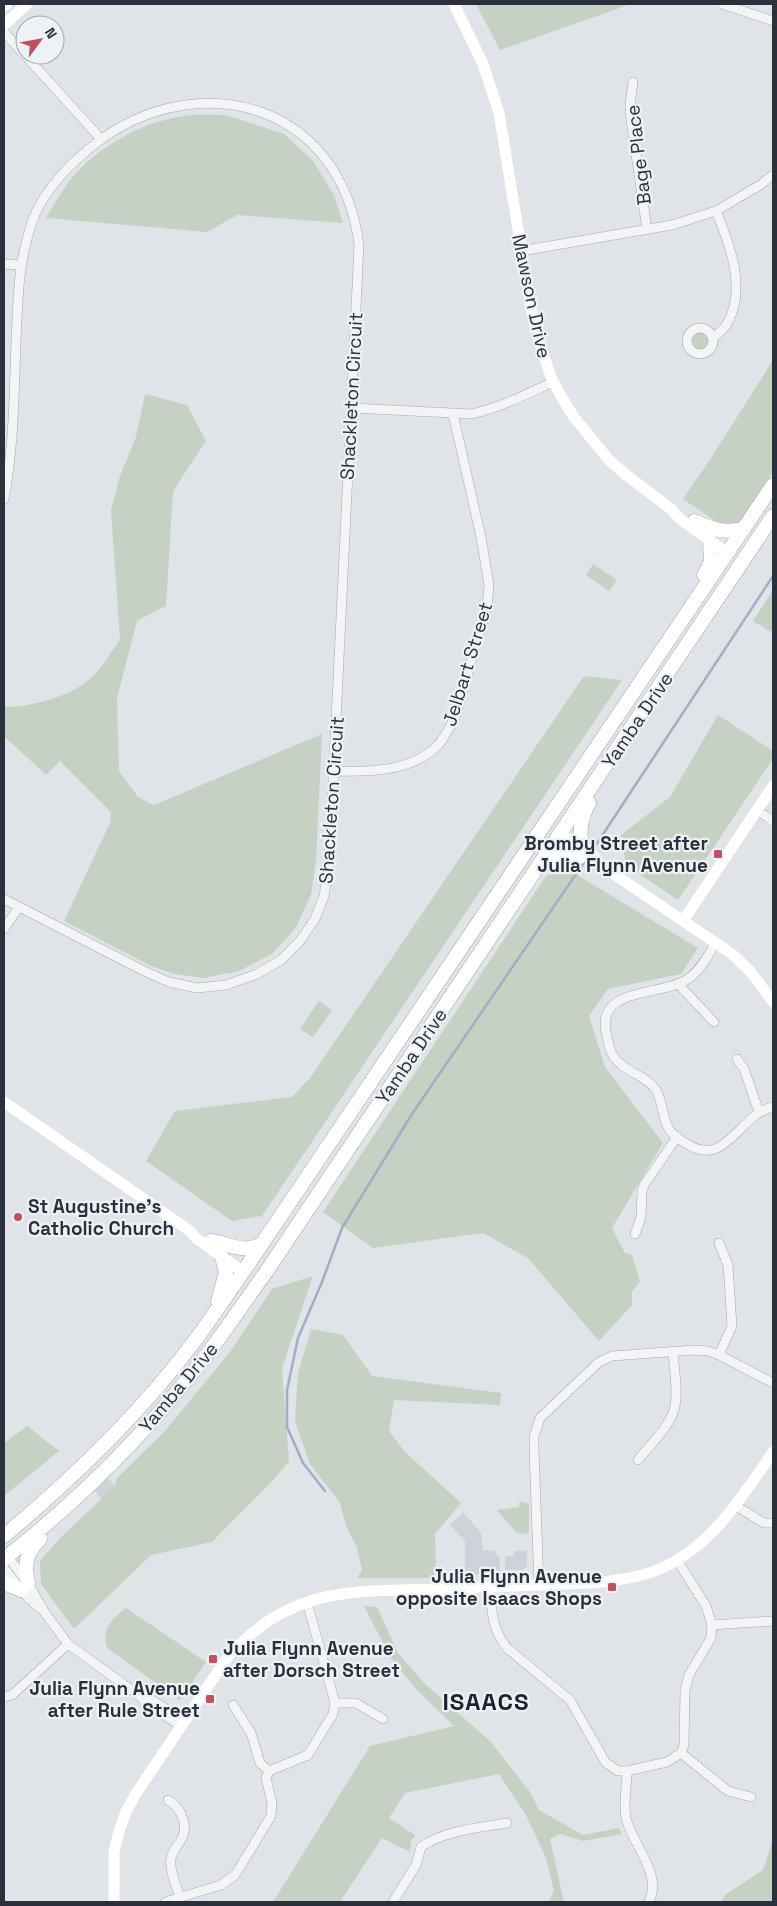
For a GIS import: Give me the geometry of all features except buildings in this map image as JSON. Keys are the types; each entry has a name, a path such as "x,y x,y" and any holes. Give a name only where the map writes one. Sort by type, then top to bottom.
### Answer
{"main road":[{"name":"Yamba Drive","path":"4,1536 40,1506 123,1426 174,1367 210,1320 773,485"},
{"name":"Yamba Drive","path":"4,1559 55,1518 104,1473 172,1398 204,1358 260,1280 773,516"},
{"path":"694,520 716,530 726,532 744,529"},
{"path":"695,602 698,585 711,562 710,541"},
{"path":"729,550 744,559"},
{"path":"537,868 561,858 581,853 580,825 583,814 591,800 596,781"},
{"path":"508,880 527,862 542,840 557,837 552,825 553,813"},
{"path":"212,1241 241,1250 256,1247 263,1243"},
{"path":"210,1320 222,1291 226,1272 222,1257"},
{"path":"245,1269 260,1280"},
{"path":"4,1583 24,1586 28,1553 32,1546 46,1533 55,1518"}],"street":[{"path":"4,25 27,4"},
{"name":"Mawson Drive","path":"446,4 472,41"},
{"name":"Mawson Drive","path":"454,4 483,64 498,113 531,309 543,354 554,382 573,416 609,460 671,509 679,518 710,541 729,550"},
{"path":"722,4 773,21"},
{"path":"4,32 101,138"},
{"name":"Bage Place","path":"633,82 630,105 631,120 647,229"},
{"name":"Shackleton Circuit","path":"4,499 12,440 20,265 33,220 46,197 65,172 101,138 151,112 179,105 226,103 250,108 278,119 300,132 318,148 348,198 356,221 358,245 334,771 329,865 324,896 315,919 300,941 281,960 257,974 226,985 198,988 169,982 142,970 4,899"},
{"path":"521,251 672,225 716,211 760,185 773,175"},
{"path":"713,338 727,325 736,288 734,264 729,242 716,211"},
{"path":"4,264 20,265"},
{"path":"350,408 472,414 554,382"},
{"name":"Jelbart Street","path":"334,771 363,771 389,768 410,762 425,755 437,746 448,732 455,717 487,608 489,585 481,537 452,414"},
{"name":"Mawson Drive","path":"671,509 683,513 694,520 729,550"},
{"path":"683,921 773,786"},
{"path":"757,810 773,821"},
{"path":"557,837 568,839 592,864 599,864 732,954 750,971 773,1002"},
{"path":"4,929 19,907"},
{"path":"716,943 696,972 688,979 678,984 619,1000 608,1009 603,1023 611,1051 617,1062 656,1089 670,1129 677,1137 696,1150 716,1149 759,1112 773,1106"},
{"path":"678,984 714,1022"},
{"path":"737,1059 744,1069 759,1112"},
{"path":"4,1102 190,1231 196,1238 222,1257 245,1269"},
{"path":"635,1234 641,1217 644,1185 677,1137"},
{"path":"190,1231 200,1233 212,1241 245,1269"},
{"path":"719,1242 728,1264 732,1326 719,1355"},
{"path":"539,1585 534,1437 540,1418 599,1362 612,1356 708,1351 773,1383"},
{"path":"638,1460 670,1420 674,1410 676,1402 673,1352"},
{"path":"114,1902 114,1852 122,1822 135,1795 229,1655 264,1623 286,1610 332,1595 616,1581 659,1569 676,1560 710,1535 736,1506 773,1452"},
{"path":"736,1506 764,1523 773,1523"},
{"path":"4,1559 24,1586 28,1598 45,1612 70,1646 141,1697 149,1698 182,1724"},
{"path":"490,1587 493,1622 496,1633 502,1642 570,1700 606,1763 618,1771 627,1771 667,1762 681,1753 684,1745 685,1690 689,1675 711,1638 712,1625 706,1606 676,1560"},
{"path":"165,1902 221,1885 235,1875 271,1816 272,1803 266,1778 269,1772 308,1755 333,1714 335,1702 307,1602"},
{"path":"712,1625 773,1621"},
{"path":"4,1698 12,1695 70,1646"},
{"path":"335,1702 356,1703 383,1719"},
{"path":"233,1705 251,1732 260,1763 269,1772"},
{"path":"681,1753 728,1791 751,1797"},
{"path":"627,1771 625,1816 649,1869 653,1889 649,1902"},
{"path":"168,1800 181,1813 184,1825 183,1837 174,1850 171,1859 180,1898"},
{"path":"392,1902 416,1865 421,1846 443,1835 507,1823"}],"shaded area":[{"path":"108,1478 115,1486 102,1499 95,1491"},
{"path":"463,1512 481,1533 483,1550 496,1551 496,1555 499,1555 500,1573 465,1575 465,1541 450,1525"},
{"path":"527,1550 527,1567 524,1567 524,1570 505,1570 505,1558 507,1556 514,1556 514,1551"}],"green space":[{"path":"476,4 631,4 500,50"},
{"path":"194,115 226,115 284,134 313,161 334,195 343,223 237,215 207,232 46,218 64,188 87,162 108,146 132,132 171,118"},
{"path":"701,332 707,335 710,341 707,347 701,350 695,347 692,341 695,335"},
{"path":"773,360 773,471 742,521 724,527 683,499"},
{"path":"145,394 187,405 206,441 173,491 166,606 137,621 117,698 119,771 138,797 154,805 322,734 316,860 311,895 295,929 272,954 239,971 203,978 175,974 151,966 64,921 110,823 111,812 60,761 46,775 4,736 4,707 38,703 72,691 95,674 120,640 111,510 120,476 136,437"},
{"path":"593,564 617,580 609,591 586,575"},
{"path":"773,590 773,633 753,621"},
{"path":"584,676 622,680 262,1216 232,1221 146,1161 175,1111 292,1097 310,1078"},
{"path":"718,715 773,751 773,759 678,900 626,865 621,835 670,797"},
{"path":"567,869 698,948 681,974 608,989 589,1016 605,1067 663,1143 612,1228 625,1253 632,1255 640,1281 632,1292 632,1305 599,1341 528,1258 483,1233 373,1248 323,1212 546,876"},
{"path":"319,1001 332,1010 313,1037 300,1029"},
{"path":"313,1276 282,1368 289,1461 276,1477 212,1542 151,1555 74,1629 41,1584 40,1561 59,1539 115,1486 117,1478 165,1431 230,1352 272,1289"},
{"path":"311,1329 343,1335 372,1376 501,1393 500,1405 394,1400 389,1431 405,1452 461,1503 435,1534 436,1573 430,1578 357,1578 362,1570 357,1548 346,1526 340,1503 310,1464 295,1421 298,1373"},
{"path":"27,1426 59,1451 4,1496 4,1443"},
{"path":"520,1501 529,1504 529,1532 526,1534 517,1533 497,1510 519,1507"},
{"path":"364,1606 377,1607 398,1653 425,1684 491,1742 530,1792 539,1810 583,1835 619,1828 622,1834 583,1841 561,1834 550,1839 564,1902 549,1902 554,1891 546,1858 526,1815 499,1774 405,1793 389,1818 415,1835 411,1841 410,1852 382,1838 340,1902 273,1902 370,1746 454,1726 418,1691 391,1658"},
{"path":"126,1608 206,1662 180,1700 107,1648 105,1635 109,1625"},
{"path":"773,1839 773,1902 721,1902 725,1895 763,1870"}],"waterway":[{"path":"592,851 773,576"},
{"path":"325,1491 303,1463 287,1427 287,1390 298,1338 342,1228 412,1114 589,855"}],"place":[{"name":"Bromby Street after Julia Flynn Avenue","path":"718,854"},
{"name":"St Augustine's Catholic Church","path":"18,1217"},
{"name":"Julia Flynn Avenue opposite Isaacs Shops","path":"612,1587"},
{"name":"Julia Flynn Avenue after Dorsch Street","path":"213,1659"},
{"name":"Julia Flynn Avenue after Rule Street","path":"210,1699"}],"district":[{"name":"ISAACS","path":"486,1702"}]}
